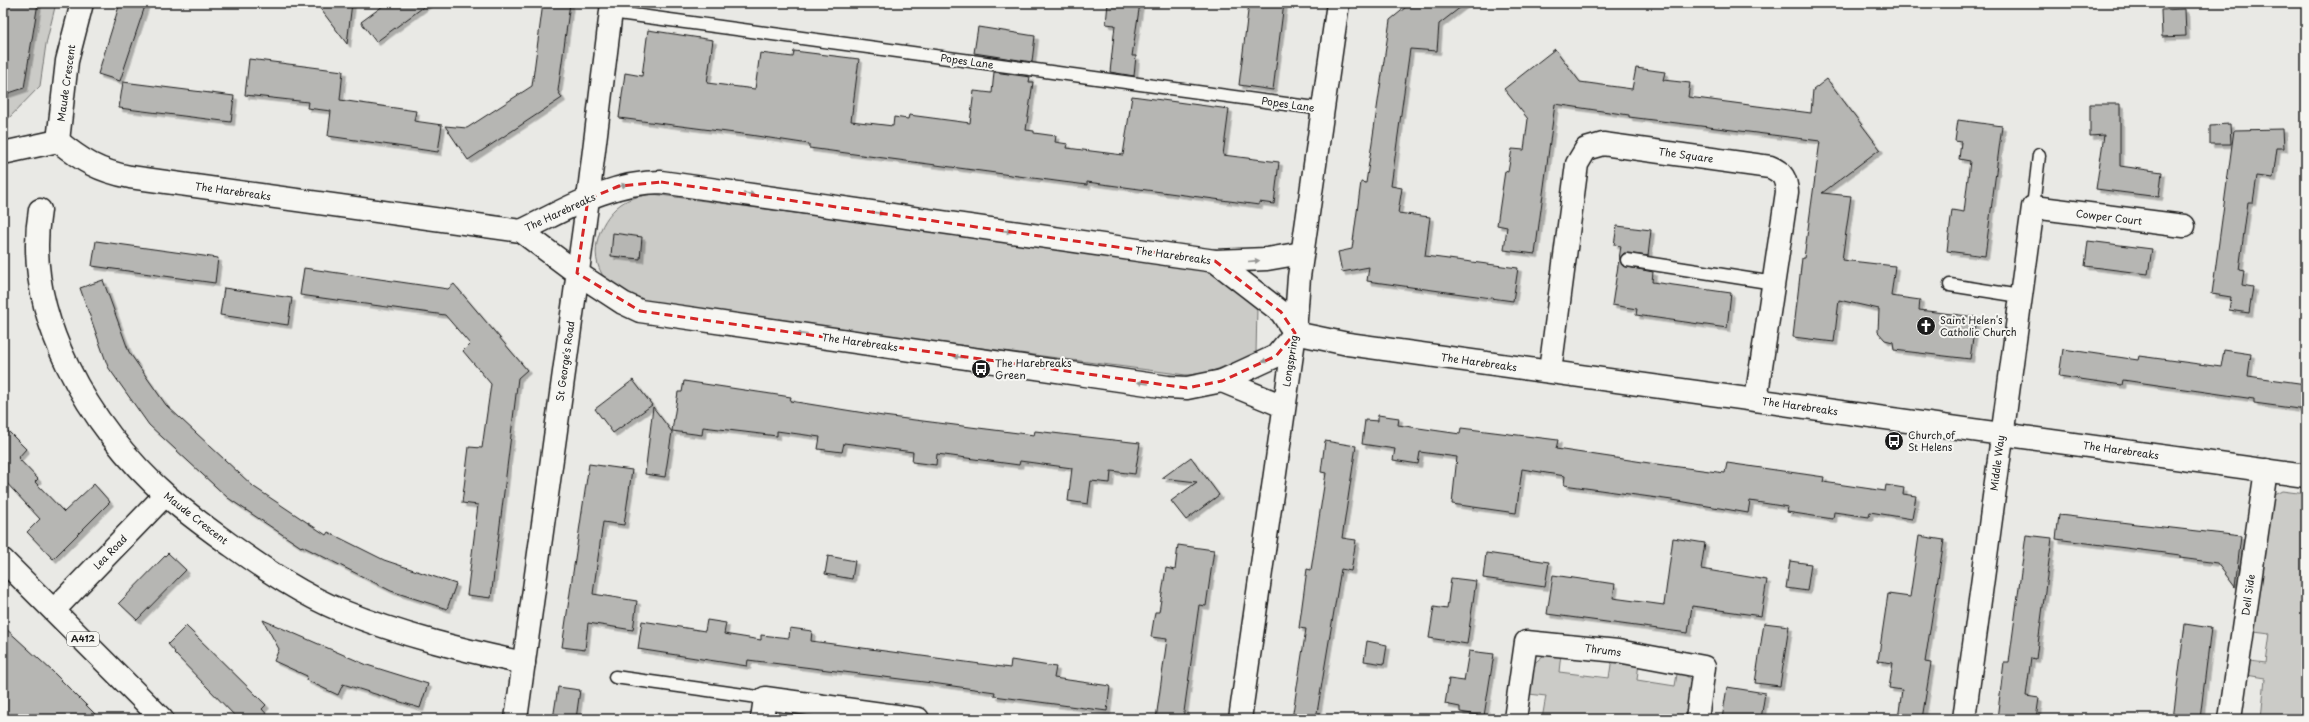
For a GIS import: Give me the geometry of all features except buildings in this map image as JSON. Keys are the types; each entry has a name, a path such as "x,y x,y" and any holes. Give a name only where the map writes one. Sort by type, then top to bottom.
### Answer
{"street":[{"name":"Maude Crescent","path":"58,141 67,61 82,3"},
{"name":"Longspring","path":"1240,719 1294,333 1302,253 1338,3"},
{"name":"St George's Road","path":"516,719 588,199 612,8"},
{"path":"3,154 58,141"},
{"name":"The Harebreaks","path":"58,141 81,160 95,168 130,177 521,230 577,273 623,303 640,311 1168,387 1187,388 1222,381 1276,356 1294,333"},
{"name":"The Square","path":"1550,371 1577,164 1586,148 1603,144 1763,166 1779,170 1786,181 1787,192 1756,400"},
{"name":"The Harebreaks","path":"521,230 619,186 639,182 661,182 1216,261 1253,261 1302,253"},
{"name":"Cowper Court","path":"2033,207 2184,226"},
{"name":"Middle Way","path":"1964,719 2001,433 2033,207"},
{"name":"Maude Crescent","path":"40,210 36,234 45,300 58,342 67,364 98,419 120,448 165,495 253,561 296,589 341,610 393,630 432,642 524,663"},
{"name":"The Harebreaks","path":"1216,261 1281,312 1294,333 1348,344 2306,476"},
{"path":"1222,381 1283,406"},
{"name":"Dell Side","path":"2230,719 2266,470"},
{"name":"Lea Road","path":"54,610 165,495"},
{"name":"A412","path":"3,560 162,719"},
{"name":"Thrums","path":"1515,719 1526,642 1618,651 1704,666 1698,719"},
{"path":"764,708 918,719"}],"lane":[{"name":"Popes Lane","path":"612,8 1323,109"},
{"path":"2033,207 2039,155"},
{"path":"1627,260 1774,283"},
{"path":"1950,285 2020,296"},
{"path":"615,677 764,708"}],"highlighted area":[{"path":"661,182 1215,261 1281,312 1295,333 1276,356 1222,381 1187,388 640,311 577,273 588,199 619,186"}],"shaded area":[{"path":"3,3 56,3 46,44 40,86 7,120 3,120"},
{"path":"653,194 1186,265 1212,273 1257,307 1256,354 1205,374 1186,375 641,303 613,287 602,275 596,253 597,242 600,231 606,220 621,204 633,198"},
{"path":"2282,491 2306,494 2306,719 2261,719 2265,678 2246,675 2249,661 2266,663 2270,633 2254,631 2272,496"},
{"path":"1549,651 1561,653 1559,672 1609,678 1612,658 1639,662 1637,680 1675,686 1678,668 1694,683 1691,716 1672,714 1671,719 1542,719 1546,696 1529,694 1532,665"},
{"path":"782,710 831,719 773,719 774,716"}],"place":[{"name":"Saint Helen's Catholic Church","path":"1926,326"},
{"name":"The Harebreaks Green","path":"981,369"},
{"name":"Church of St Helens","path":"1894,441"}]}
